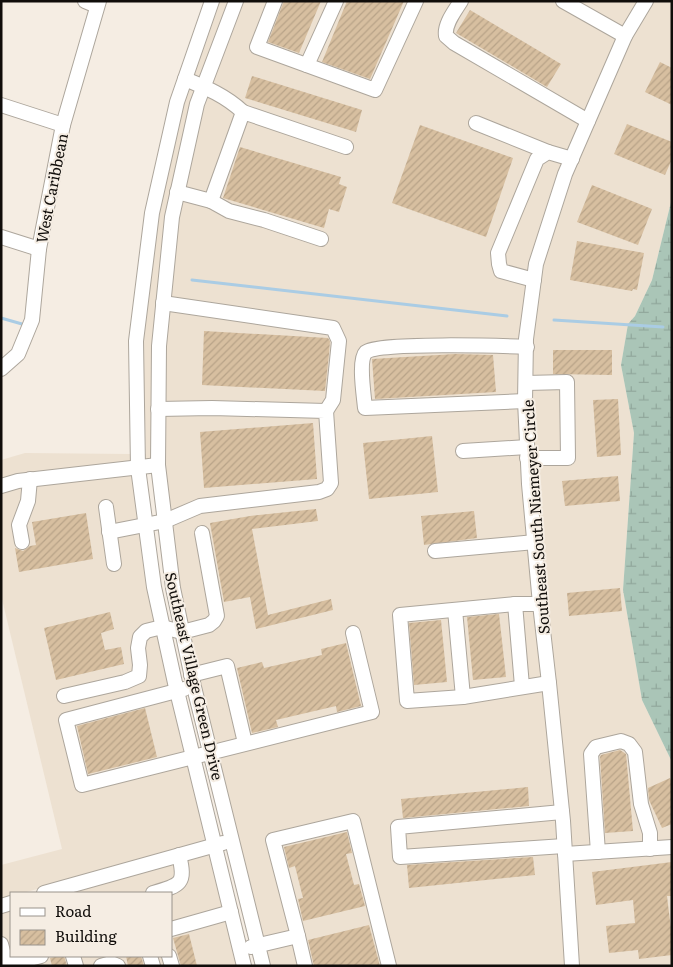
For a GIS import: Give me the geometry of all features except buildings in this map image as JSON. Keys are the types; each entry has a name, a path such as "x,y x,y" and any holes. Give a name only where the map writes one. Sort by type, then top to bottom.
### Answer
{"street":[{"name":"Southeast Village Green Drive","path":"212,1 178,102 152,213 138,331 138,468 154,587 162,627 244,966"},
{"name":"Southeast Village Green Drive","path":"236,1 197,104 172,217 159,346 158,465 172,588 193,681 264,966"},
{"path":"275,1 257,47 375,90 416,1"},
{"path":"307,65 336,1"},
{"path":"461,1 450,20 445,32 446,36 454,43 588,121"},
{"path":"563,1 625,36"},
{"name":"Southeast South Niemeyer Circle","path":"572,966 562,812 540,604 527,453 525,401 526,339 536,264 572,159 625,36 646,1"},
{"name":"West Caribbean","path":"1,369 18,354 32,320 39,249 63,125 94,3"},
{"path":"185,79 231,100 243,112 346,147"},
{"path":"1,105 63,125"},
{"path":"211,201 243,112"},
{"path":"476,123 548,152 572,159"},
{"path":"534,280 501,271 498,253 537,159 548,152"},
{"path":"178,192 211,201 229,210 321,239"},
{"path":"1,237 39,249"},
{"path":"109,532 165,521 200,506 318,492 327,489 331,483 326,411 333,400 339,341 333,328 163,303"},
{"path":"525,401 365,408 362,363 365,352 370,349 390,347 482,344 527,347"},
{"path":"463,451 527,453 568,458 567,382 526,383"},
{"path":"158,408 326,411"},
{"path":"1,486 30,480 158,465"},
{"path":"22,542 19,525 28,501 30,480"},
{"path":"106,507 114,564"},
{"path":"64,696 125,682 139,676 138,648 140,637 146,631 162,627 182,632 209,625 214,621 217,616 202,533"},
{"path":"435,551 535,542"},
{"path":"515,604 522,686"},
{"path":"540,604 515,604 400,615 407,701 463,697 549,683"},
{"path":"455,610 463,697"},
{"path":"245,744 227,666 176,691 66,720 82,785 211,752 245,744 372,712 353,633"},
{"path":"598,852 591,754 596,747 621,741 630,744 635,752 641,804 647,820 650,849"},
{"path":"562,812 398,827 400,857 564,850 598,852 672,847"},
{"path":"305,966 274,840 353,821 389,966"},
{"path":"48,892 233,841"},
{"path":"157,892 169,889 178,884 182,879 183,873 179,855"},
{"path":"172,929 231,912"},
{"path":"240,949 298,936"},
{"path":"1,944 7,965 37,957"},
{"path":"101,966 111,963 120,966"}],"shaded area":[{"path":"219,1 229,1 191,102 151,460 145,461 143,352 145,320 159,214 184,103"},
{"path":"243,1 551,1 617,39 559,172 529,262 520,339 519,402 523,485 533,605 543,684 556,822 565,966 270,966 198,673 179,587 165,464 165,346 178,218 204,105"},
{"path":"576,1 639,1 623,28"},
{"path":"653,1 672,1 672,198 652,280 635,316 628,324 621,365 634,433 623,590 642,700 672,762 672,966 578,966 569,820 556,682 546,603 536,483 532,401 533,339 542,265 572,176 631,39"},
{"path":"25,453 131,454 131,462 1,480 1,460"},
{"path":"132,474 147,588 168,685 207,841 27,892 10,892 10,896 1,899 1,865 62,849 1,595 1,492 19,487"},
{"path":"210,853 237,966 1,966 1,912 10,909 10,957 172,957 172,892 70,892"}],"green space":[{"path":"672,198 672,762 642,700 623,590 634,433 621,365 628,324 635,316 652,280"}],"waterway":[{"path":"192,280 507,316"},
{"path":"1,318 22,324"},
{"path":"554,320 663,327"}]}
